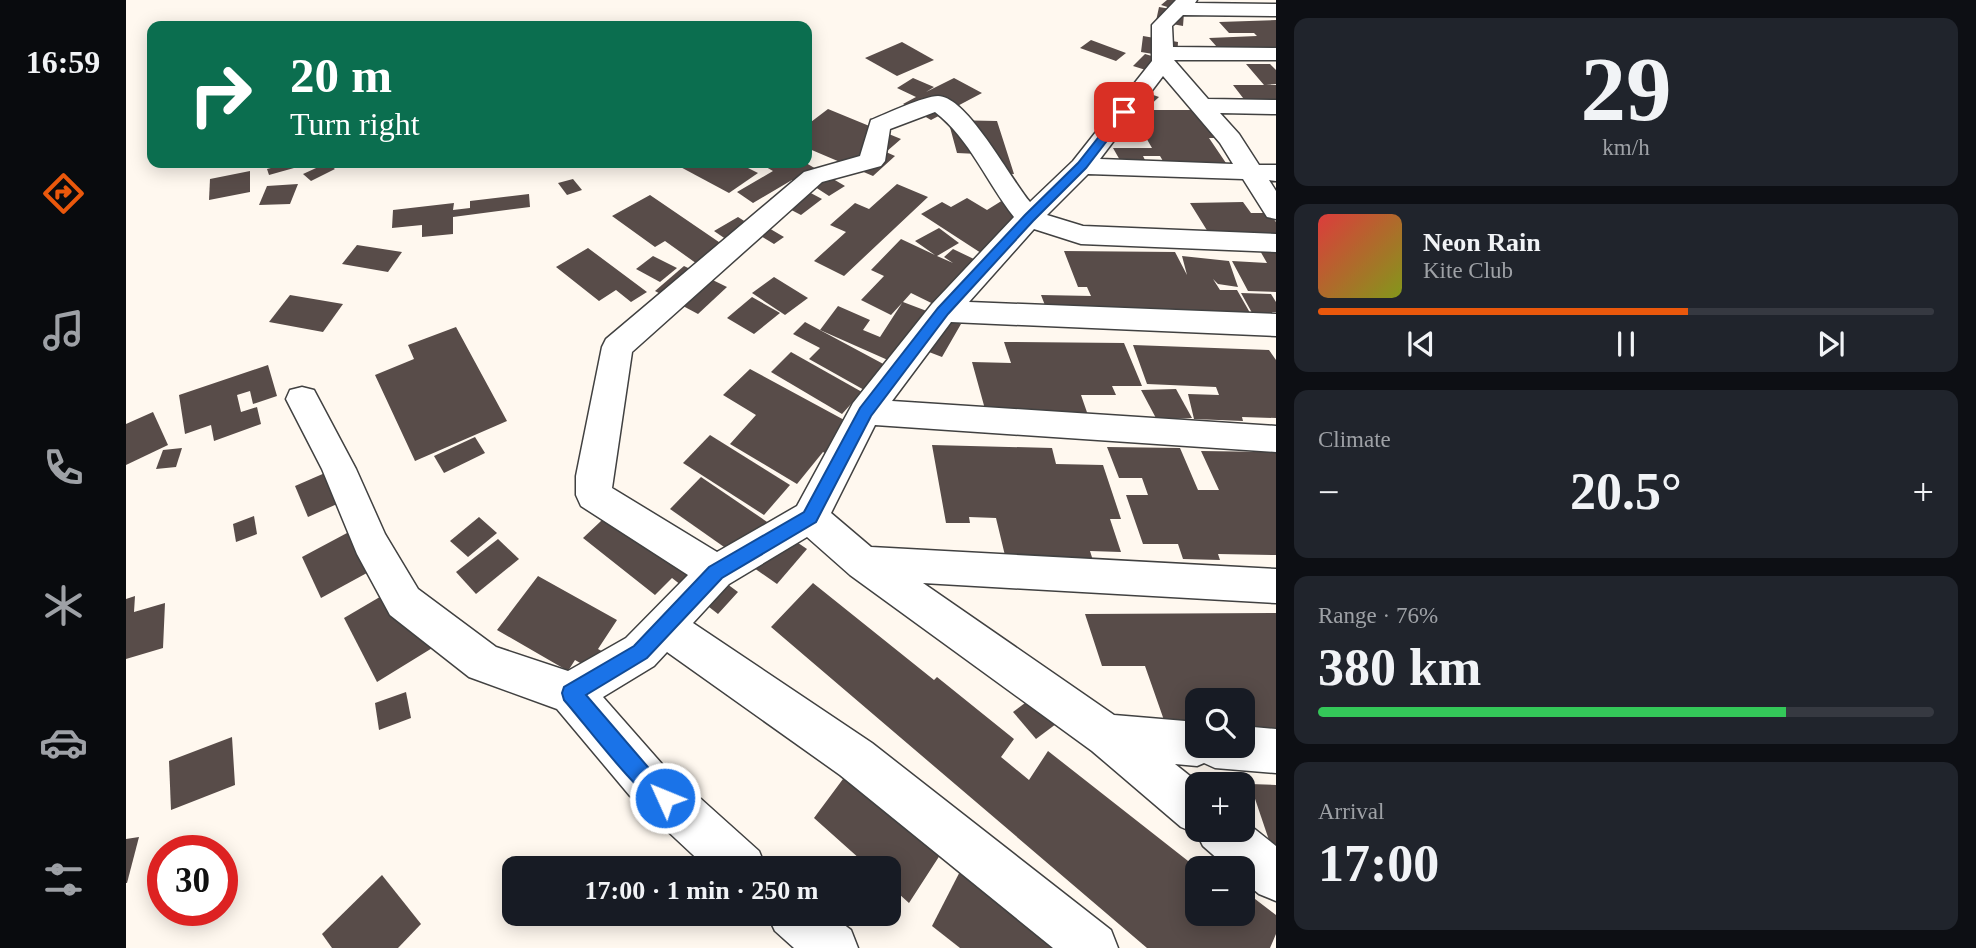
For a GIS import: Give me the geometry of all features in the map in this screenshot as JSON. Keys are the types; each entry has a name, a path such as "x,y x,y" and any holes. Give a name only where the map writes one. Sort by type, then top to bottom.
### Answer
{"street":[{"path":"1276,9 1182,5 1162,25 1163,57 1230,139 1264,173 1276,211"},
{"path":"1163,57 1276,54"},
{"path":"571,693 640,652 716,572 810,517 865,412 943,311 1029,218 1082,166 1163,57"},
{"path":"716,572 594,495 594,476 617,348 813,177 872,161 878,125 939,103 963,122 1007,191 1029,218 1082,235 1276,243"},
{"path":"1202,106 1276,107"},
{"path":"1082,166 1264,173"},
{"path":"943,311 1276,325"},
{"path":"302,399 339,469 370,543 404,602 484,663 571,693 646,780 729,856"},
{"path":"865,412 1276,439"},
{"path":"810,517 863,563 1107,736 1185,801"},
{"path":"863,563 1276,586"},
{"path":"664,626 856,759 1093,948"},
{"path":"1107,736 1185,743"},
{"path":"1255,749 1276,751"},
{"path":"1234,842 1276,877"},
{"path":"806,926 833,948"}],"building":[{"path":"1167,0 1185,0 1183,26 1156,21 1159,7 1177,10 1161,5"},
{"path":"1276,20 1276,57 1224,55 1209,38 1257,36 1254,33 1229,33 1219,22"},
{"path":"1143,36 1178,42 1177,58 1141,52"},
{"path":"1091,40 1126,53 1116,61 1080,48"},
{"path":"902,42 934,60 897,76 865,58"},
{"path":"1145,54 1179,64 1168,77 1133,66"},
{"path":"1246,64 1270,64 1276,70 1276,84 1266,84 1276,85 1276,102 1250,107 1233,85 1264,85"},
{"path":"913,78 934,87 926,92 954,78 982,93 931,120 903,104 916,97 897,88"},
{"path":"1139,90 1159,97 1146,109 1126,102"},
{"path":"828,109 901,139 886,152 895,156 873,176 812,150 812,121"},
{"path":"1130,110 1201,110 1220,138 1209,138 1228,166 1166,166 1160,156 1143,156 1146,162 1121,162 1113,148 1152,148"},
{"path":"948,120 997,121 1014,174 984,173 978,154 957,153"},
{"path":"812,167 845,186 829,196 812,185 805,189 792,180 753,203 737,192 773,171 768,168"},
{"path":"271,168 294,168 269,175 267,169"},
{"path":"316,168 335,169 311,181 303,174"},
{"path":"682,168 748,168 758,173 729,193"},
{"path":"250,171 250,192 209,200 210,179"},
{"path":"573,179 582,190 567,195 558,183"},
{"path":"792,183 822,199 801,215 770,199"},
{"path":"298,184 290,204 259,205 267,186"},
{"path":"897,184 928,197 844,276 814,261 846,232 830,225 855,203 869,209"},
{"path":"529,194 530,207 453,217 453,234 422,237 422,225 392,228 393,210 454,203 453,210 470,208 470,201"},
{"path":"650,195 735,253 707,271 665,241 655,247 612,216"},
{"path":"967,198 987,210 1003,200 1035,220 981,253 921,214 942,202 951,207"},
{"path":"1243,202 1251,213 1269,213 1276,222 1276,234 1208,232 1190,203"},
{"path":"738,217 760,231 767,227 784,237 774,244 756,233 736,246 714,231"},
{"path":"939,228 959,243 937,256 953,263 944,257 953,249 976,260 949,290 979,304 966,320 911,293 903,302 961,324 942,357 903,342 890,361 820,330 838,306 870,320 863,330 880,337 902,303 891,315 861,300 884,276 871,270 901,239 935,255 915,241"},
{"path":"357,245 402,252 388,272 342,264"},
{"path":"588,248 647,292 631,302 616,290 599,301 556,267"},
{"path":"1259,249 1276,249 1276,292 1248,291 1232,261 1267,263"},
{"path":"1064,251 1175,252 1187,275 1182,256 1229,261 1238,287 1218,284 1213,279 1220,290 1237,290 1261,332 1053,326 1041,295 1091,296 1087,287 1078,287"},
{"path":"653,256 677,268 660,282 636,269"},
{"path":"684,266 727,287 698,314 655,291"},
{"path":"774,277 808,298 785,315 752,293"},
{"path":"1241,293 1271,294 1276,302 1276,312 1272,312 1276,321 1256,320"},
{"path":"290,295 343,304 323,332 269,322"},
{"path":"752,297 780,313 754,334 727,318"},
{"path":"805,322 902,374 866,391 809,359 820,348 793,334"},
{"path":"456,327 507,421 415,461 375,375 414,359 408,345"},
{"path":"1004,342 1124,343 1142,386 1112,386 1116,395 1081,395 1090,421 988,420 972,362 1011,363"},
{"path":"1133,345 1269,350 1276,360 1276,418 1242,417 1243,421 1194,419 1188,394 1219,395 1216,387 1147,384"},
{"path":"791,352 862,392 842,414 771,372"},
{"path":"268,365 277,396 253,404 250,391 237,395 241,412 257,407 261,424 214,441 211,425 185,434 179,395"},
{"path":"750,369 859,428 834,458 823,452 797,484 730,444 756,415 723,395"},
{"path":"1176,389 1192,418 1157,420 1141,390"},
{"path":"153,412 168,445 126,465 126,424"},
{"path":"710,435 790,485 764,515 683,463"},
{"path":"475,437 485,453 444,473 434,456"},
{"path":"932,445 1052,448 1056,464 1103,465 1121,519 1110,519 1121,552 1090,551 1096,570 1008,568 996,518 969,517 970,523 946,523"},
{"path":"1107,447 1180,448 1198,490 1219,490 1201,451 1276,452 1276,555 1218,554 1220,560 1183,559 1178,544 1143,544 1126,495 1148,495 1142,478 1119,478"},
{"path":"182,448 176,467 156,469 163,450"},
{"path":"341,466 355,496 308,517 295,486"},
{"path":"701,477 807,549 777,584 670,509"},
{"path":"619,504 738,592 718,614 672,578 655,595 583,538"},
{"path":"254,516 257,534 236,542 233,524"},
{"path":"377,517 398,556 321,598 302,557"},
{"path":"479,517 497,533 468,557 450,541"},
{"path":"498,539 519,559 476,594 456,572"},
{"path":"538,576 617,620 598,649 628,666 617,684 575,660 568,671 497,630"},
{"path":"407,581 442,642 377,682 344,618"},
{"path":"813,583 934,680 937,677 1014,739 1001,757 1029,780 1048,751 1185,859 1185,926 1255,926 1255,899 1276,915 1276,934 1270,948 1147,948 771,627"},
{"path":"135,596 134,612 165,603 163,648 126,659 126,599"},
{"path":"1276,613 1276,763 1179,763 1145,666 1102,666 1085,614"},
{"path":"1041,691 1064,718 1036,739 1013,712"},
{"path":"406,692 411,718 379,730 375,703"},
{"path":"232,737 235,785 171,810 169,761"},
{"path":"869,744 962,821 909,903 901,896 901,856 857,856 814,818"},
{"path":"1255,784 1276,785 1276,852 1273,852 1255,799"},
{"path":"139,837 127,883 126,883 126,839"},
{"path":"971,850 1105,948 960,948 932,926"},
{"path":"382,875 421,924 398,948 332,948 322,934"}],"route":[{"path":"665,798 646,780 571,693 640,652 716,572 810,517 865,412 943,311 1029,218 1082,166 1124,112"}]}
